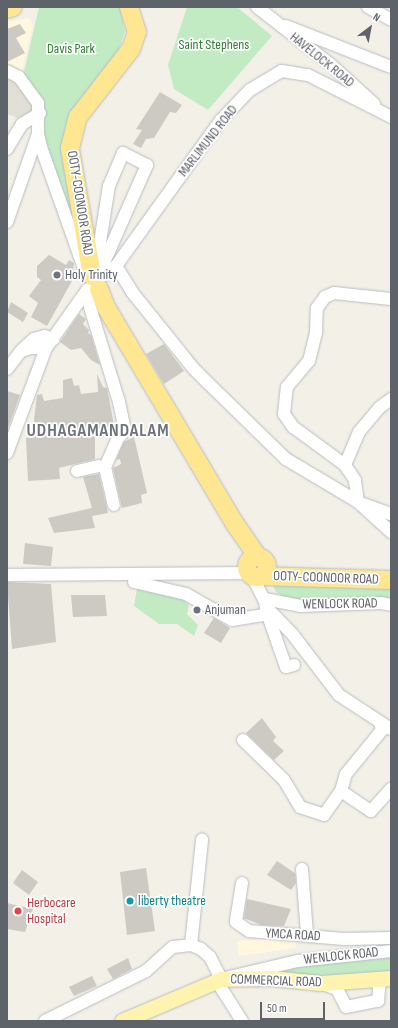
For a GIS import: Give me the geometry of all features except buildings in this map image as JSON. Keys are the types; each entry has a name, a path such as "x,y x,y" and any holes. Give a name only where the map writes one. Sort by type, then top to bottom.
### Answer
{"highway":[{"path":"7,9 13,7"},
{"name":"OOTY-COONOOR ROAD","path":"129,7 137,32 131,49 78,117 70,148 94,282 106,307 235,524 256,569 297,577 391,580"}],"main road":[{"name":"COMMERCIAL ROAD","path":"129,1020 219,980 271,978 321,983 386,979"}],"street":[{"name":"HAVELOCK ROAD","path":"257,7 271,21 329,63 390,119"},
{"path":"368,7 391,20"},
{"path":"271,21 391,67"},
{"path":"7,71 19,77 33,93 38,103 40,113 38,134 7,222"},
{"name":"MARLIMUND ROAD","path":"94,282 116,266 221,120 250,90 282,71 308,75 390,119"},
{"path":"7,149 22,124 40,113"},
{"path":"38,134 64,219 94,282 125,431 118,438 105,467 114,505"},
{"path":"7,454 50,344 94,282 147,165 123,153 109,186 105,224 94,282"},
{"path":"116,266 132,292 194,369 286,459 358,502 391,514"},
{"path":"391,299 334,292 325,297 317,308 316,332 309,361 287,387 284,414 293,427 345,464 354,480 358,502 391,532"},
{"path":"7,369 21,351 34,339 45,336 50,344"},
{"path":"345,464 359,432 379,408 391,399"},
{"path":"77,471 98,466"},
{"path":"7,575 256,569 268,614 286,666 294,665"},
{"path":"134,582 186,594 232,620 268,614"},
{"path":"265,599 270,611 293,635 339,695 391,730"},
{"name":"WENLOCK ROAD","path":"265,599 300,606 381,603 391,605"},
{"path":"243,740 284,780 300,807 324,815 341,791 346,774 382,730 380,722"},
{"path":"341,791 371,812 391,788"},
{"path":"191,945 202,840"},
{"path":"302,869 307,934"},
{"name":"YMCA ROAD","path":"242,884 236,922 249,931 270,934 307,934 344,939 391,938"},
{"path":"45,1021 146,972 173,947 191,945 201,948 210,957 219,980 242,1021"},
{"name":"WENLOCK ROAD","path":"219,980 298,961 391,951"},
{"path":"321,983 337,989 346,1007 378,1001 386,979"}],"shaded area":[{"path":"29,18 33,25 21,74 7,69 7,22"},
{"path":"7,76 26,89 36,111 20,119 7,114"},
{"path":"295,937 296,948 239,956 237,941"}],"green space":[{"name":"Davis Park","path":"39,7 120,7 125,31 119,50 78,109 80,242 41,134 44,118 23,76"},
{"name":"Saint Stephens","path":"187,7 237,7 272,36 208,110 174,89 168,65"},
{"path":"273,585 391,586 391,601 327,602 286,599 276,592"},
{"path":"137,589 182,599 189,605 187,614 198,625 194,636 177,624 159,624 134,606"},
{"path":"391,952 391,978 271,978 289,966"}],"place":[{"name":"Holy Trinity","path":"57,275"},
{"name":"Anjuman","path":"197,610"},
{"name":"liberty theatre","path":"130,901"},
{"name":"Herbocare Hospital","path":"18,911"}],"district":[{"name":"UDHAGAMANDALAM","path":"98,431"}]}
